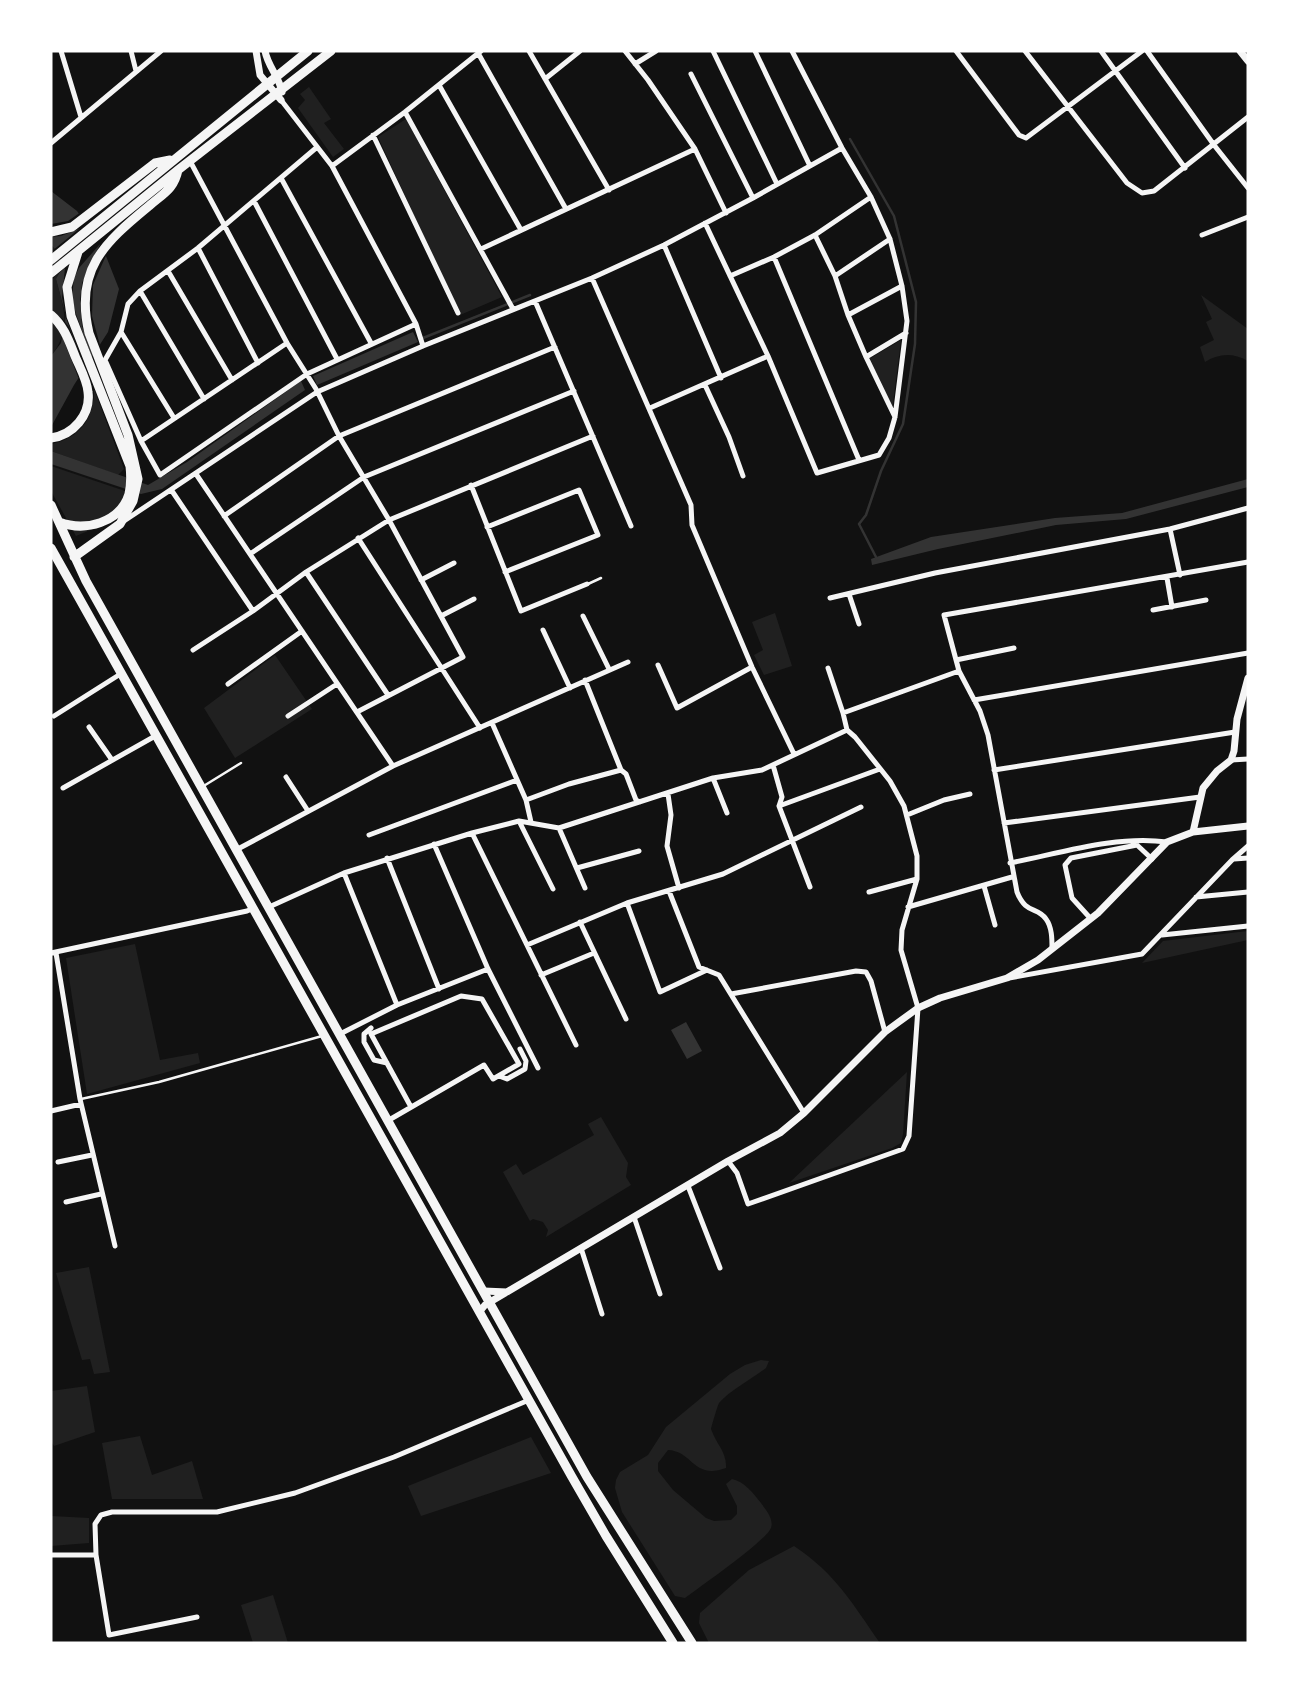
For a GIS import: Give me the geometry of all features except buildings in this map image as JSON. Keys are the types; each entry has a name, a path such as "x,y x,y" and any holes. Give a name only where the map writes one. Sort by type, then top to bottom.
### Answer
{"main road":[{"path":"51,273 79,250 171,160 308,51"},
{"path":"51,260 279,95 331,51"},
{"path":"51,232 72,227 155,163 171,160"},
{"path":"74,557 120,524 135,493 138,479 128,435 85,317 85,301 92,268 105,245 115,234 175,184 178,170"},
{"path":"51,516 66,525 79,528 101,523 122,506 128,496 131,480 130,466 72,316 67,287 79,250"},
{"path":"51,315 59,322 68,339 88,391 88,403 80,422 69,432 51,438"},
{"path":"51,505 74,557 201,788 587,1477 692,1643"},
{"path":"51,548 606,1536 673,1643"}],"street":[{"path":"61,51 81,117"},
{"path":"131,51 136,71"},
{"path":"51,143 161,51"},
{"path":"256,51 260,75 279,95 332,166 423,343"},
{"path":"265,51 268,66 277,75 279,95"},
{"path":"529,51 609,190"},
{"path":"545,79 580,51"},
{"path":"625,51 649,80 695,149 726,213"},
{"path":"635,64 656,51"},
{"path":"713,51 777,184"},
{"path":"755,51 810,166"},
{"path":"705,223 768,356 817,473 879,455 889,438 895,417 907,321 902,286 890,239 871,197 842,148 792,51"},
{"path":"956,51 1022,138 1026,138 1145,51 1248,188"},
{"path":"1026,51 1127,183 1142,193 1154,191 1248,117"},
{"path":"1101,51 1185,167"},
{"path":"1240,51 1248,61"},
{"path":"332,166 479,52 566,209"},
{"path":"691,74 753,198"},
{"path":"439,85 521,230"},
{"path":"405,112 511,307"},
{"path":"373,135 458,313"},
{"path":"316,148 198,248 140,291 128,304 121,332 105,360 141,441 160,475 308,375 371,343 417,327"},
{"path":"120,524 317,391 423,343 592,278 664,245 842,148"},
{"path":"481,249 695,149"},
{"path":"190,161 287,343 317,391 339,436 389,520 463,657 357,712"},
{"path":"281,178 371,343"},
{"path":"730,276 815,235 871,197"},
{"path":"254,201 337,359"},
{"path":"1202,235 1248,217"},
{"path":"815,235 835,276 866,357 895,417"},
{"path":"835,276 890,239"},
{"path":"664,245 721,378"},
{"path":"198,248 258,363"},
{"path":"774,257 859,460"},
{"path":"168,271 232,380"},
{"path":"592,278 691,505 692,525 752,667 794,754"},
{"path":"848,315 902,286"},
{"path":"140,291 204,399"},
{"path":"535,301 631,526"},
{"path":"121,332 174,418"},
{"path":"866,357 906,334"},
{"path":"141,441 287,343"},
{"path":"224,516 339,436 555,347"},
{"path":"650,408 768,356"},
{"path":"705,385 729,437 743,476"},
{"path":"250,554 364,477 574,391"},
{"path":"193,650 306,572 389,520 593,436"},
{"path":"196,474 393,766"},
{"path":"471,485 521,611 587,584"},
{"path":"487,527 579,490 598,535 506,572"},
{"path":"172,491 253,611"},
{"path":"830,598 935,573 1170,529 1248,508"},
{"path":"1170,529 1180,575"},
{"path":"358,538 480,728"},
{"path":"1052,949 1051,930 1047,919 1023,904 1012,877 985,728 959,671 944,615 1248,562"},
{"path":"421,580 454,563"},
{"path":"306,572 388,695"},
{"path":"1167,578 1172,607"},
{"path":"849,594 859,624"},
{"path":"441,616 474,599"},
{"path":"1153,610 1206,600"},
{"path":"583,616 609,669"},
{"path":"543,630 570,688"},
{"path":"228,684 302,631"},
{"path":"956,660 1014,648"},
{"path":"974,700 1248,653"},
{"path":"236,849 393,766 628,662"},
{"path":"657,665 677,708 752,667"},
{"path":"728,1161 737,1173 748,1204 903,1149 909,1136 918,1008 901,950 902,930 917,879 917,856 907,815 890,781 847,730 828,667"},
{"path":"843,713 959,671"},
{"path":"54,716 122,673"},
{"path":"1193,832 1200,797 1211,777 1231,760 1248,678"},
{"path":"585,680 621,770 626,774 636,800 640,802"},
{"path":"288,716 337,684"},
{"path":"492,723 526,800 531,822"},
{"path":"89,727 112,760"},
{"path":"270,907 344,873 472,833 519,821 559,828 713,778 762,770 847,730"},
{"path":"994,770 1235,732"},
{"path":"63,788 157,735"},
{"path":"1231,760 1248,759"},
{"path":"773,765 782,797 779,806 810,887"},
{"path":"779,806 880,769"},
{"path":"526,800 569,783 621,770"},
{"path":"286,777 308,811"},
{"path":"713,778 727,813"},
{"path":"369,835 517,780"},
{"path":"668,794 671,815 667,846 679,888"},
{"path":"907,815 944,800 970,794"},
{"path":"1004,823 1200,797"},
{"path":"527,945 591,917 723,874 861,807"},
{"path":"519,821 552,889"},
{"path":"1007,978 1052,949 1091,919 1167,842 1193,832 1248,826"},
{"path":"559,828 585,888"},
{"path":"472,833 576,1045"},
{"path":"1010,863 1122,841 1149,839 1167,842"},
{"path":"434,844 488,969 538,1068"},
{"path":"1091,919 1072,898 1065,865 1071,858 1137,845 1152,859"},
{"path":"480,1311 490,1302 581,1248 780,1133 804,1113 885,1032 918,1008 940,998 1007,978 1142,954 1248,846"},
{"path":"577,868 639,850"},
{"path":"387,858 439,989"},
{"path":"1232,860 1248,858"},
{"path":"344,873 397,1005"},
{"path":"908,907 1012,877"},
{"path":"869,892 917,879"},
{"path":"984,886 995,925"},
{"path":"669,891 699,967 719,975 804,1113"},
{"path":"1196,897 1248,892"},
{"path":"627,904 660,992 708,970"},
{"path":"116,1245 80,1102 53,953 254,908"},
{"path":"580,922 626,1019"},
{"path":"1162,935 1248,926"},
{"path":"541,975 594,953"},
{"path":"340,1034 397,1005 488,969"},
{"path":"731,994 856,971 866,972 885,1032"},
{"path":"389,1120 484,1065 493,1079 519,1064 482,999 461,996 371,1034 411,1107"},
{"path":"371,1028 364,1034 364,1042 374,1060 387,1063"},
{"path":"499,1076 507,1079 524,1069 526,1060 520,1049"},
{"path":"51,1111 80,1102"},
{"path":"58,1162 92,1155"},
{"path":"688,1186 720,1268"},
{"path":"66,1202 101,1194"},
{"path":"634,1217 660,1294"},
{"path":"581,1248 602,1314"},
{"path":"484,1291 508,1292"},
{"path":"197,1617 108,1635 96,1555 95,1524 101,1515 112,1512 217,1512 295,1493 394,1457 529,1399"},
{"path":"51,1555 96,1555"}],"lane":[{"path":"587,584 601,579"},
{"path":"201,788 241,763"},
{"path":"80,1102 325,1035"}],"shaded area":[{"path":"309,87 331,119 324,123 344,149 333,157 298,108 305,100 300,94"},
{"path":"406,119 502,297 460,315 378,137"},
{"path":"51,191 77,211 104,251 119,289 108,332 51,427 51,356 61,343 66,316 56,279 66,260 51,245"},
{"path":"51,245 66,260 56,279 64,328 58,346 51,356"},
{"path":"1201,295 1248,329 1248,361 1226,355 1205,362 1200,347 1214,340 1206,322 1212,319"},
{"path":"413,332 418,342 317,385 313,376"},
{"path":"901,340 892,411 869,359"},
{"path":"301,381 305,390 162,489 141,494 51,464 51,451 148,485 187,462"},
{"path":"94,389 124,469 118,475 51,451 51,444 70,437 83,426 91,409"},
{"path":"51,466 128,492 119,513 102,525 76,536 51,491"},
{"path":"1248,479 1248,487 1126,519 1056,525 872,565 871,559 931,537 1055,518 1122,513"},
{"path":"775,613 792,666 764,675 754,655 763,650 752,622"},
{"path":"275,655 312,709 235,758 204,708"},
{"path":"1248,931 1248,940 1142,963 1163,941"},
{"path":"135,944 160,1060 198,1053 200,1063 87,1094 66,958"},
{"path":"686,1022 702,1051 687,1059 671,1030"},
{"path":"907,1072 901,1143 789,1183"},
{"path":"601,1117 628,1163 626,1177 631,1185 546,1237 548,1230 543,1222 533,1219 530,1221 503,1172 516,1164 523,1175 594,1135 588,1124"},
{"path":"89,1267 110,1372 94,1374 90,1359 82,1360 56,1273"},
{"path":"761,1360 769,1361 766,1368 729,1394 717,1408 711,1429 723,1453 726,1468 715,1471 700,1468 683,1455 668,1450 658,1463 658,1471 673,1490 706,1518 714,1521 731,1520 737,1514 737,1506 726,1484 732,1479 741,1483 752,1492 767,1512 771,1528 746,1553 685,1598 675,1596 622,1512 615,1488 616,1480 620,1472 648,1455 666,1427 730,1374"},
{"path":"87,1386 95,1432 54,1446 51,1441 51,1391"},
{"path":"140,1436 152,1475 192,1461 203,1499 112,1499 102,1443"},
{"path":"531,1437 551,1473 421,1516 408,1486"},
{"path":"51,1516 89,1518 89,1543 51,1546"},
{"path":"794,1546 832,1578 880,1643 709,1643 699,1623 700,1613 749,1570"},
{"path":"273,1595 288,1643 253,1643 241,1605"}],"pier":[{"path":"81,212 108,251 93,285 92,316 101,349 93,353 82,326 80,300 82,283 101,243 79,268 74,278 72,297 93,361 80,382 60,331 62,318 69,327 85,369 66,318 62,297 65,268 52,279 62,261 52,251 79,229 51,237 51,224 68,221"}],"waterway":[{"path":"850,139 894,216 916,302 915,344 903,424 881,471 866,515 859,524 877,559"},
{"path":"423,338 530,295"}]}
